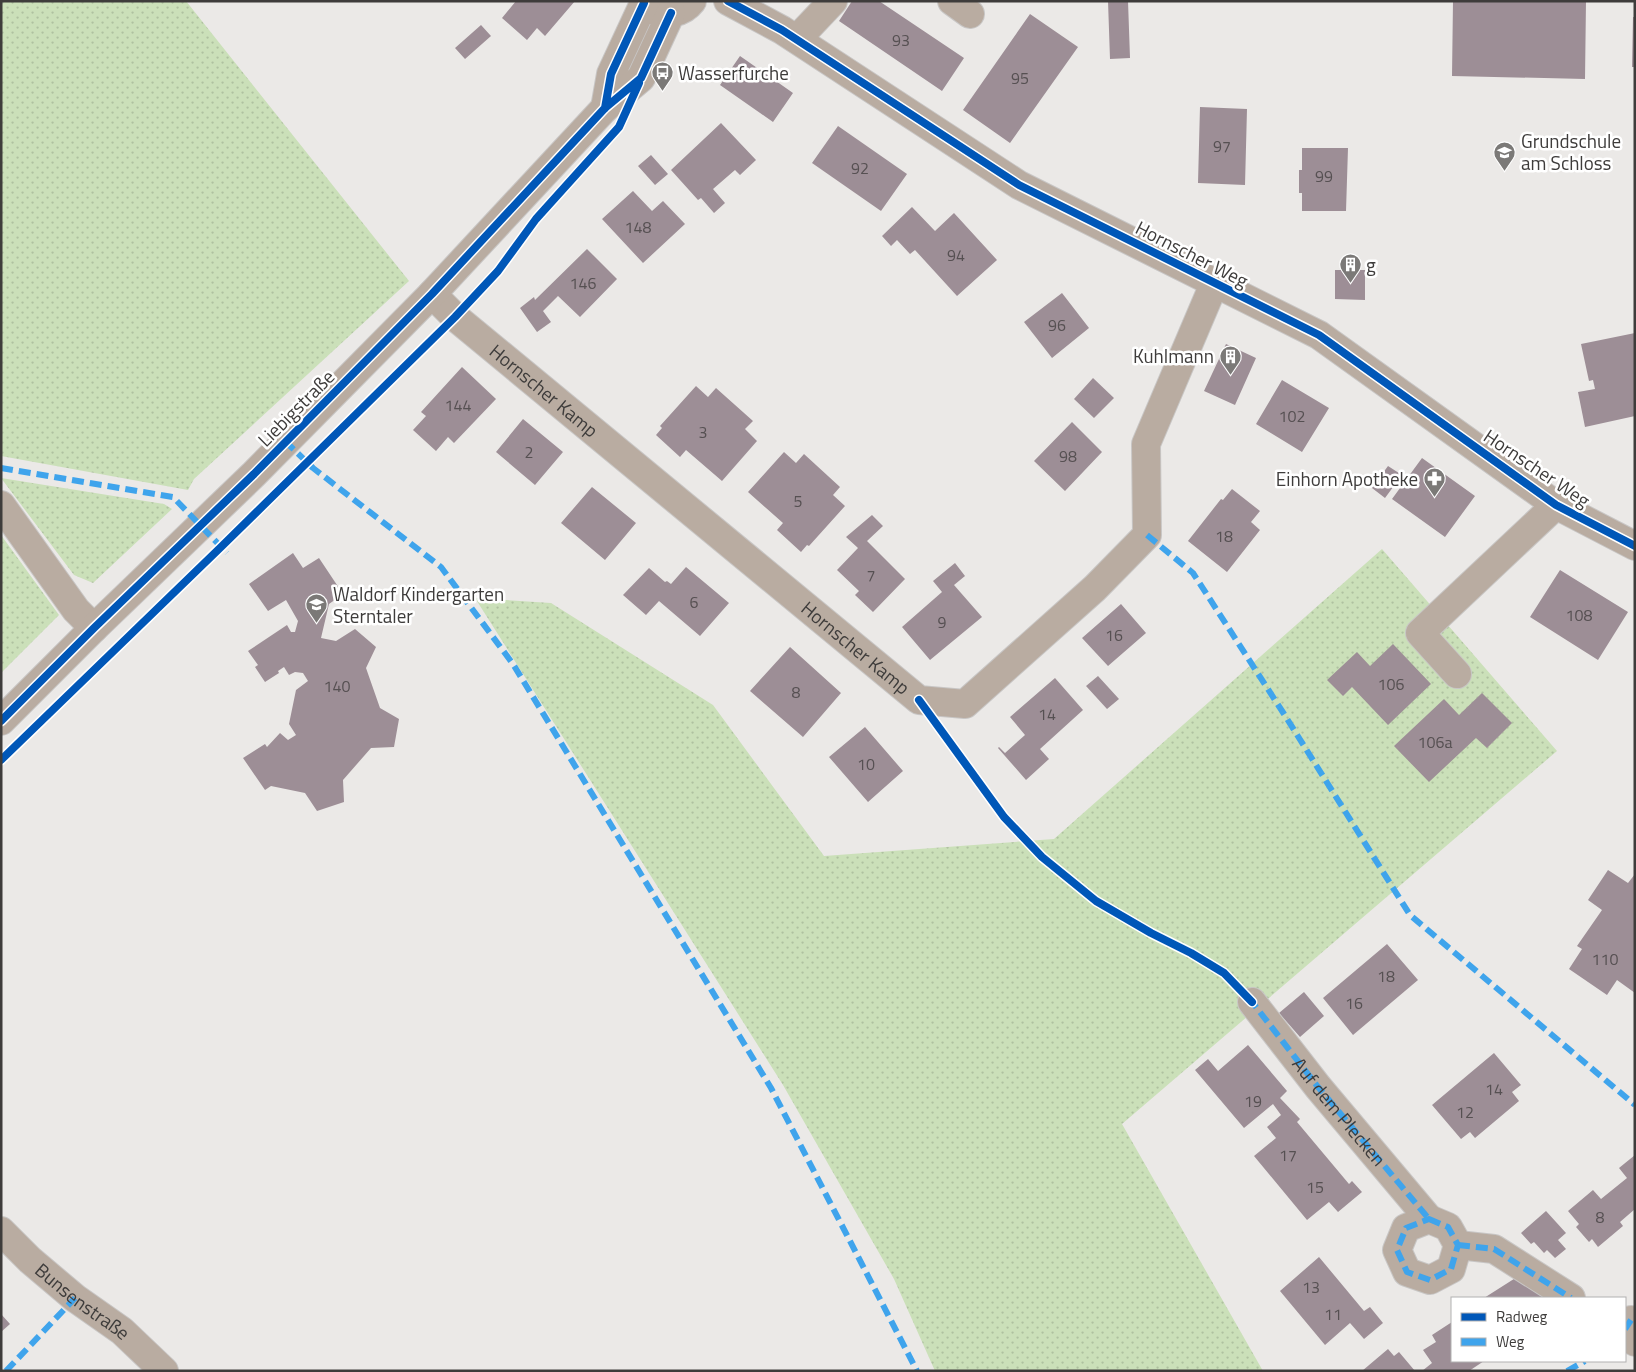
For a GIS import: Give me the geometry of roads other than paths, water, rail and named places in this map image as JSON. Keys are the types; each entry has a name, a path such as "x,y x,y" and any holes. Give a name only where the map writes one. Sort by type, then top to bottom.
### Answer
{"street":[{"name":"Hornscher Weg","path":"728,1 797,39 1019,185 1319,335 1556,505 1635,546"},
{"path":"797,39 833,1"},
{"name":"Liebigstraße","path":"605,108 611,74 644,2 652,10 661,13 681,7"},
{"name":"Liebigstraße","path":"1,721 94,628 247,481 432,294 605,108 641,78 681,7"},
{"name":"Hornscher Kamp","path":"432,294 455,317 919,700 966,704 1095,588 1147,535 1146,444 1214,284"},
{"path":"1,505 76,610 94,628"},
{"path":"1457,674 1420,633 1556,505"},
{"name":"Auf dem Plecken","path":"1252,1002 1318,1087 1429,1219 1448,1227 1458,1245"},
{"path":"1429,1219 1406,1228 1403,1235 1397,1250 1407,1272 1430,1280 1451,1269 1458,1245 1494,1249 1569,1297"},
{"name":"Bunsenstraße","path":"1,1231 30,1260 75,1298 122,1330 164,1371"}],"place":[{"name":"Wasserfurche","path":"662,92"},
{"name":"Grundschule am Schloss","path":"1505,171"},
{"name":"g","path":"1350,284"},
{"name":"Kuhlmann","path":"1230,375"},
{"name":"Einhorn Apotheke","path":"1434,498"},
{"name":"Waldorf Kindergarten Sterntaler","path":"317,624"}]}
